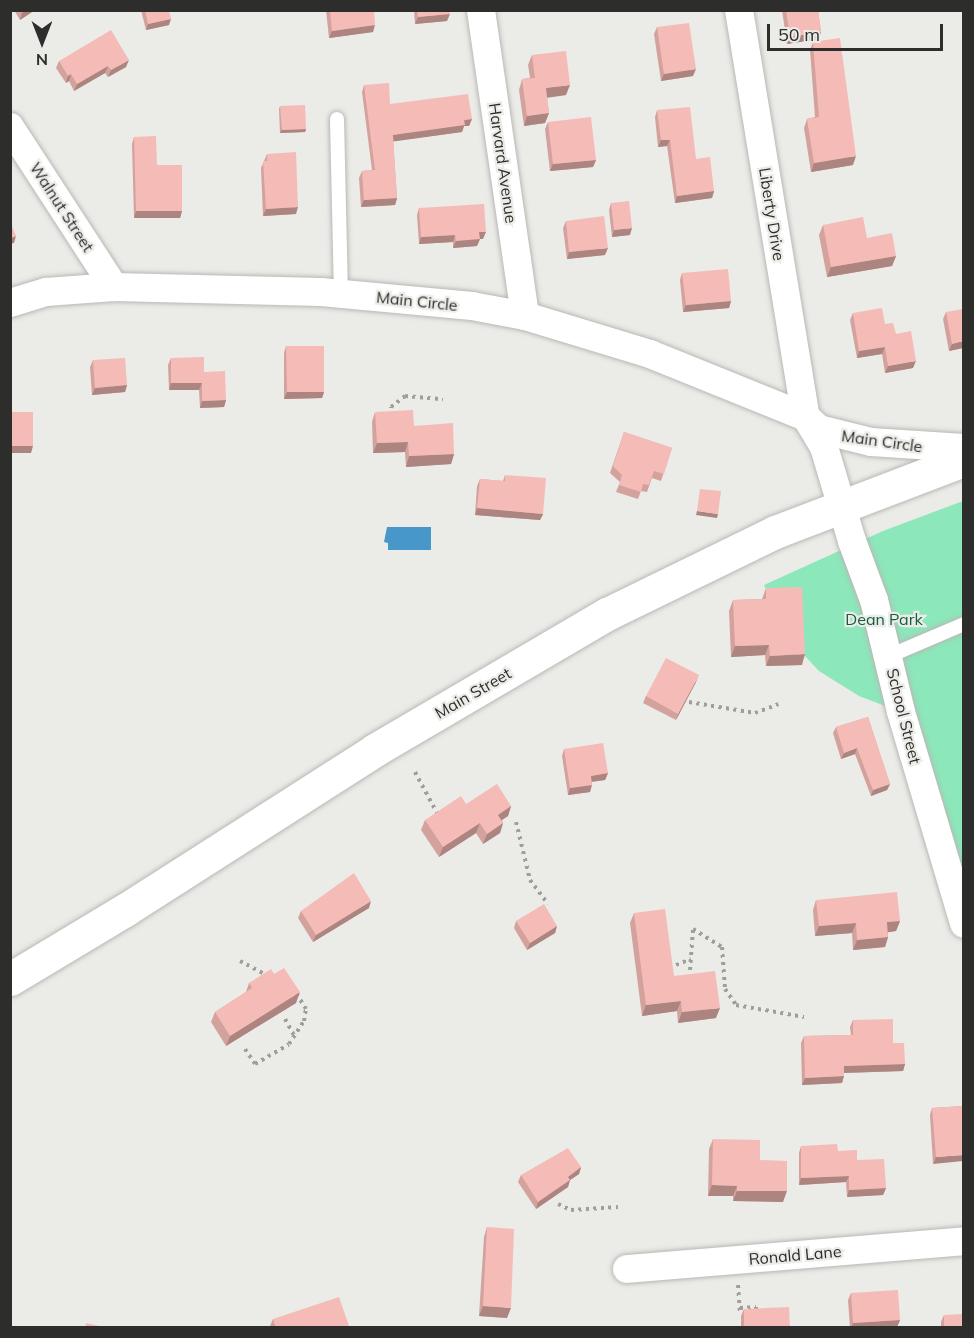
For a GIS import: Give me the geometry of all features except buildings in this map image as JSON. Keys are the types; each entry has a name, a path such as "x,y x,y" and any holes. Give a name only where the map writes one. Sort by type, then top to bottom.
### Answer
{"main road":[{"name":"Main Street","path":"10,979 125,910 375,750 607,614 765,537 963,460"}],"street":[{"name":"Harvard Avenue","path":"481,10 525,316"},
{"name":"Liberty Drive","path":"738,10 806,417"},
{"name":"Walnut Street","path":"10,127 114,287"},
{"name":"Main Circle","path":"10,303 46,292 114,287 341,294 525,316 650,354 806,417 819,429 871,442 963,448"},
{"name":"Main Circle","path":"806,417 824,447 842,508"},
{"name":"School Street","path":"842,508 890,656 901,711 963,924"},
{"name":"Ronald Lane","path":"627,1269 963,1241"}],"lane":[{"path":"337,119 341,294"},
{"path":"890,656 963,624"}],"path":[{"path":"391,421 391,407 405,396 443,399"},
{"path":"689,702 755,713 778,704"},
{"path":"415,772 437,813"},
{"path":"516,822 530,880 548,904"},
{"path":"690,970 693,929 722,947 724,989 736,1005 804,1017"},
{"path":"676,965 691,959"},
{"path":"240,961 273,979"},
{"path":"245,1049 255,1064 289,1044 306,1009 295,991"},
{"path":"285,1020 294,1035"},
{"path":"558,1204 571,1210 618,1207"},
{"path":"727,1282 738,1280 740,1315"},
{"path":"740,1308 756,1307 756,1315"}],"green space":[{"name":"Dean Park","path":"963,501 963,923 901,712 859,696 819,671 791,641 764,585 883,531"}],"water":[{"path":"387,527 431,527 431,550 388,550 388,543 384,542"}]}
